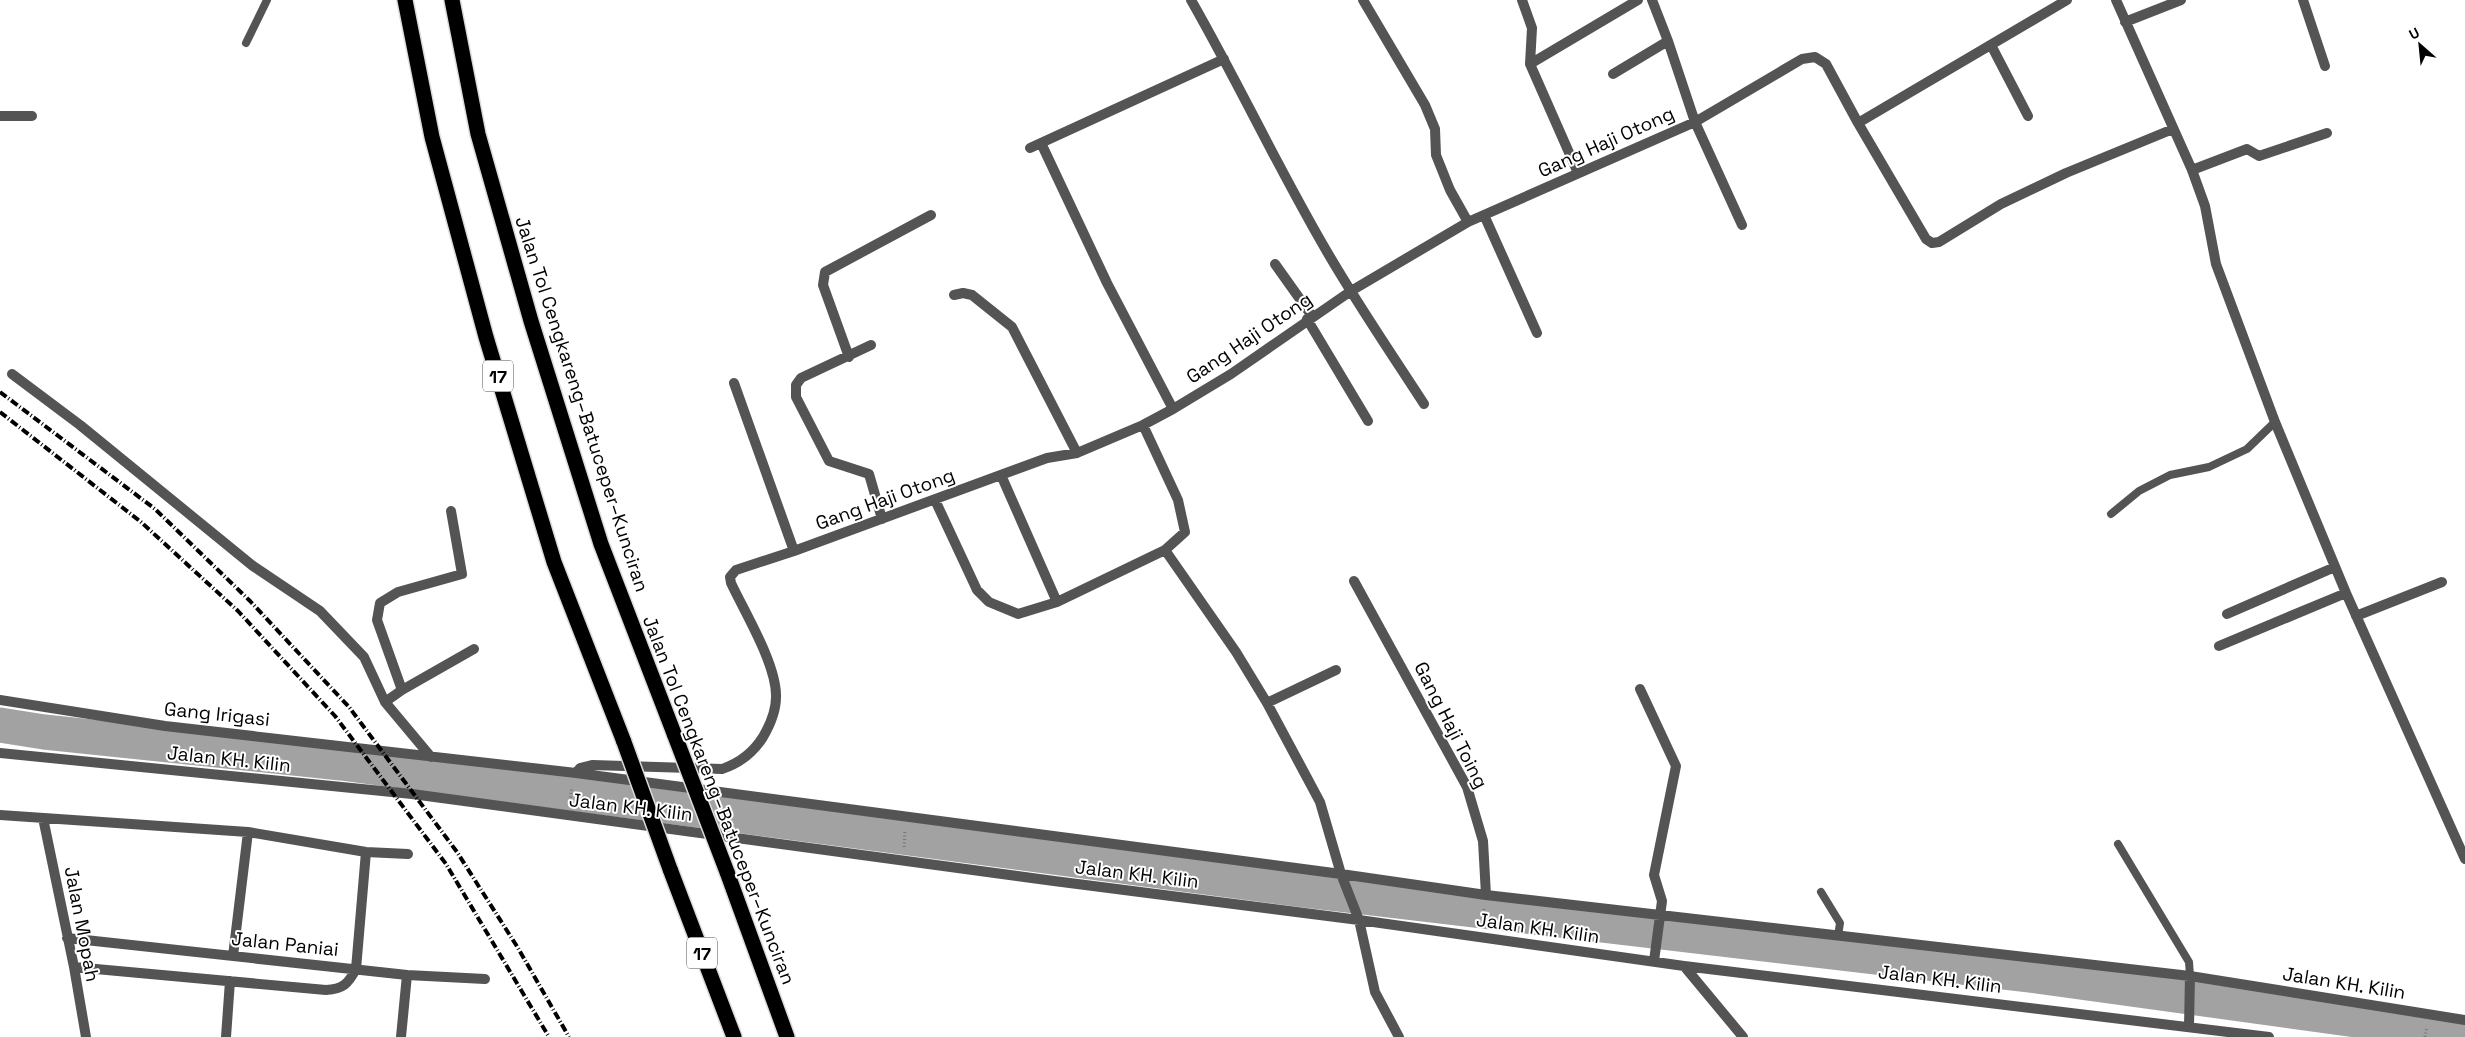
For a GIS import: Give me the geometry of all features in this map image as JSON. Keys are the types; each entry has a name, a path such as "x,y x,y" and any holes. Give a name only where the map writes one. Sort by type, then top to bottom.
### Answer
{"highway":[{"name":"17","path":"405,0 432,137 486,338 554,562 624,742 734,1037"},
{"name":"Jalan Tol Cengkareng–Batuceper–Kunciran","path":"452,0 478,134 530,322 601,544 727,872 787,1037"}],"street":[{"path":"1190,0 1224,59 1280,168 1351,291 1424,404"},
{"path":"1363,0 1425,105 1435,129 1436,155 1450,190 1468,222"},
{"path":"1522,0 1532,28 1530,64 1578,173"},
{"path":"1530,64 1638,0"},
{"path":"1652,0 1695,122 1742,225"},
{"path":"2067,0 1858,123 1926,239 1932,243 1939,242 2017,196 2066,173 2173,129"},
{"path":"2116,0 2192,170 2205,206 2216,264 2275,422 2346,593 2465,859"},
{"path":"2125,22 2182,0"},
{"path":"2303,0 2325,66"},
{"path":"1613,74 1668,41"},
{"path":"1991,45 2028,116"},
{"name":"Gang Haji Otong","path":"574,778 580,768 592,764 722,769 736,764 756,749 770,723 776,697 775,688 772,670 731,583 730,577 736,570 794,551 1047,458 1077,453 1143,425 1231,374 1351,291 1468,222 1695,122 1808,57 1820,59 1826,64 1858,123"},
{"path":"1030,148 1224,59"},
{"path":"0,116 32,116"},
{"path":"2192,170 2247,149 2259,156 2328,133"},
{"path":"1041,143 1107,283 1173,409"},
{"path":"849,357 823,286 825,272 930,215"},
{"path":"1484,215 1537,333"},
{"path":"1275,264 1310,318 1368,420"},
{"path":"954,295 963,293 972,295 1012,327 1077,453"},
{"path":"871,345 801,378 796,386 796,397 829,461 869,474 882,519"},
{"path":"12,374 253,566 320,611 364,658 385,702 431,757"},
{"path":"734,383 794,551"},
{"path":"935,500 977,590 990,602 1018,614 1057,602 1165,550 1185,532 1178,500 1143,425"},
{"path":"1001,476 1057,602"},
{"path":"402,690 378,620 380,603 398,592 462,574 452,511"},
{"path":"1165,550 1236,652 1267,703 1320,802 1343,878 1359,920 1376,992 1399,1037"},
{"path":"2227,614 2335,567"},
{"name":"Gang Haji Toing","path":"1354,581 1467,787 1482,841 1486,895"},
{"path":"2356,616 2442,582"},
{"path":"2219,646 2346,593"},
{"path":"385,702 402,690 474,649"},
{"path":"1267,703 1336,670"},
{"path":"1640,689 1676,766 1654,875 1662,901 1654,961"},
{"name":"Gang Irigasi","path":"0,700 165,726 431,757"},
{"name":"Jalan KH. Kilin","path":"0,753 412,794 1044,880 1359,920 1684,966 2269,1037"},
{"name":"Jalan KH. Kilin","path":"431,757 574,778 1343,878 2190,976 2465,1020"},
{"path":"0,815 248,832 366,852 408,854"},
{"name":"Jalan Mopah","path":"43,818 74,967 86,1037"},
{"path":"233,956 248,832"},
{"path":"366,852 356,969 407,976 485,979"},
{"name":"Jalan Paniai","path":"68,938 356,969 350,980 338,989 326,990 74,967"},
{"path":"1684,966 1743,1037"},
{"path":"401,1037 407,976"},
{"path":"2189,1026 2190,976"},
{"path":"226,1037 230,981"}],"lane":[{"path":"246,43 267,0"},
{"path":"2111,514 2139,491 2170,475 2209,467 2247,449 2275,422"},
{"path":"2118,844 2189,962 2190,976"},
{"path":"1821,892 1840,923 1838,936"}],"path":[{"path":"568,808 574,778"},
{"path":"904,850 905,826"},
{"path":"1483,923 1484,906"}],"waterway":[{"path":"0,725 44,732 341,763 1303,890 2030,975 2465,1035"}],"railway":[{"path":"0,392 155,509 250,601 349,707 457,852 518,948 569,1037"},
{"path":"0,412 141,522 238,611 335,716 446,864 549,1037"}]}
